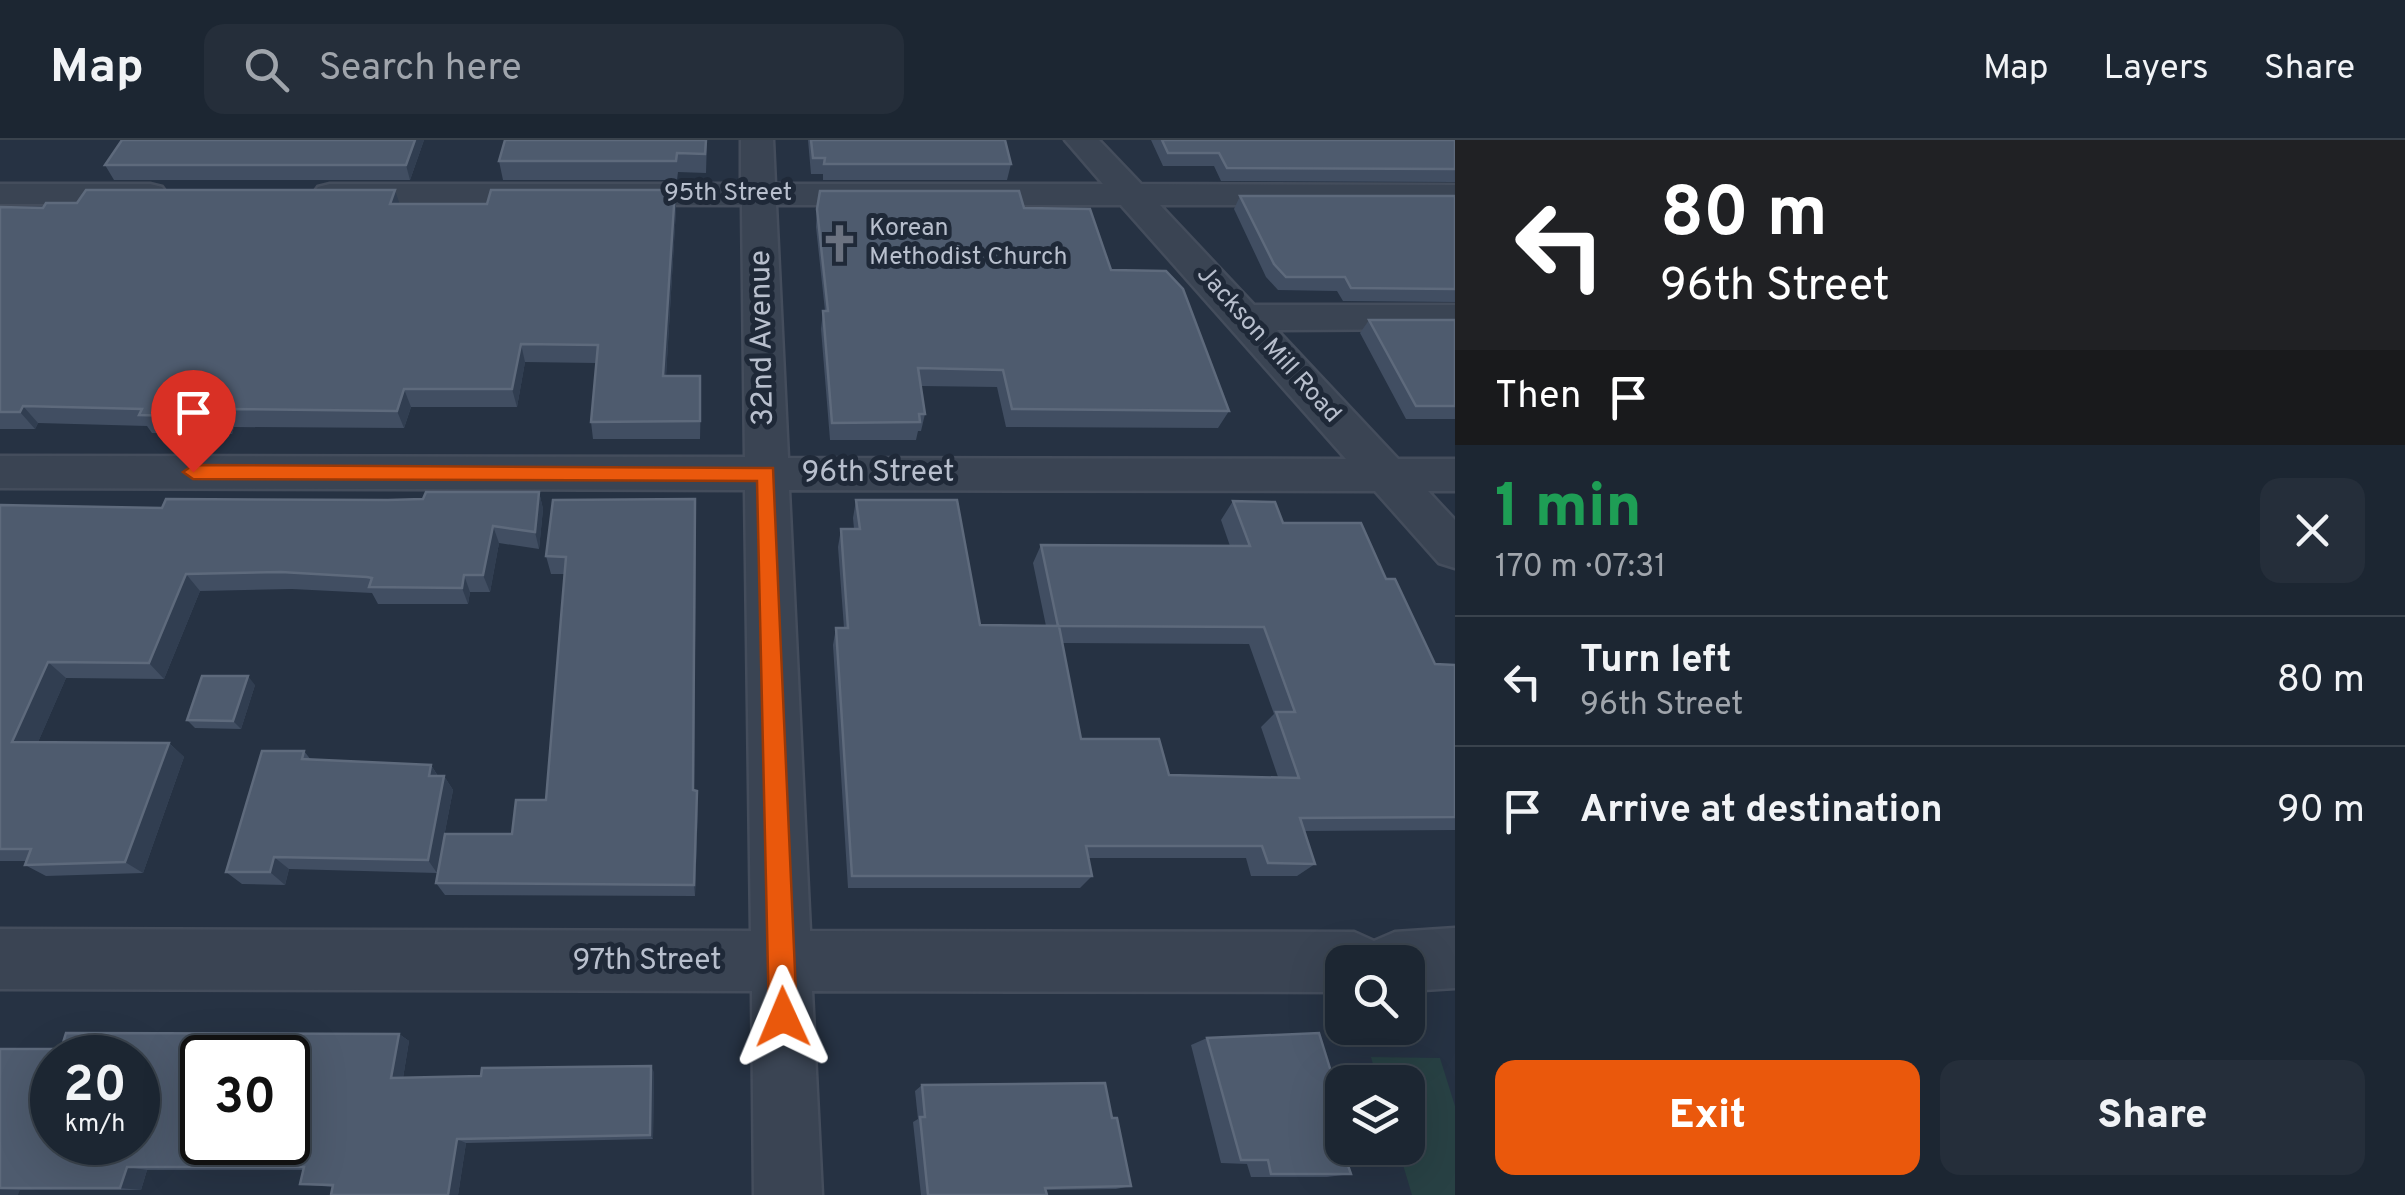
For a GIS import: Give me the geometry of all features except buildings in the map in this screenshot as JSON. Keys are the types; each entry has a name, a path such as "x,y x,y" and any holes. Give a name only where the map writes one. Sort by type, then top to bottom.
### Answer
{"street":[{"name":"32nd Avenue","path":"757,140 788,1195"},
{"name":"Jackson Mill Road","path":"1081,140 1455,550"},
{"path":"0,194 188,194"},
{"name":"95th Street","path":"304,194 1455,196"},
{"path":"1243,318 1455,317"},
{"name":"96th Street","path":"0,472 1455,475"},
{"name":"97th Street","path":"0,958 1325,962"},
{"path":"1425,960 1455,958"}],"green space":[{"path":"1371,1057 1440,1058 1455,1106 1455,1195 1412,1195 1403,1165 1425,1165 1425,1065 1373,1065"}],"place":[{"name":"Korean Methodist Church","path":"839,243"}],"route":[{"path":"193,472 766,474 783,1017"}]}
